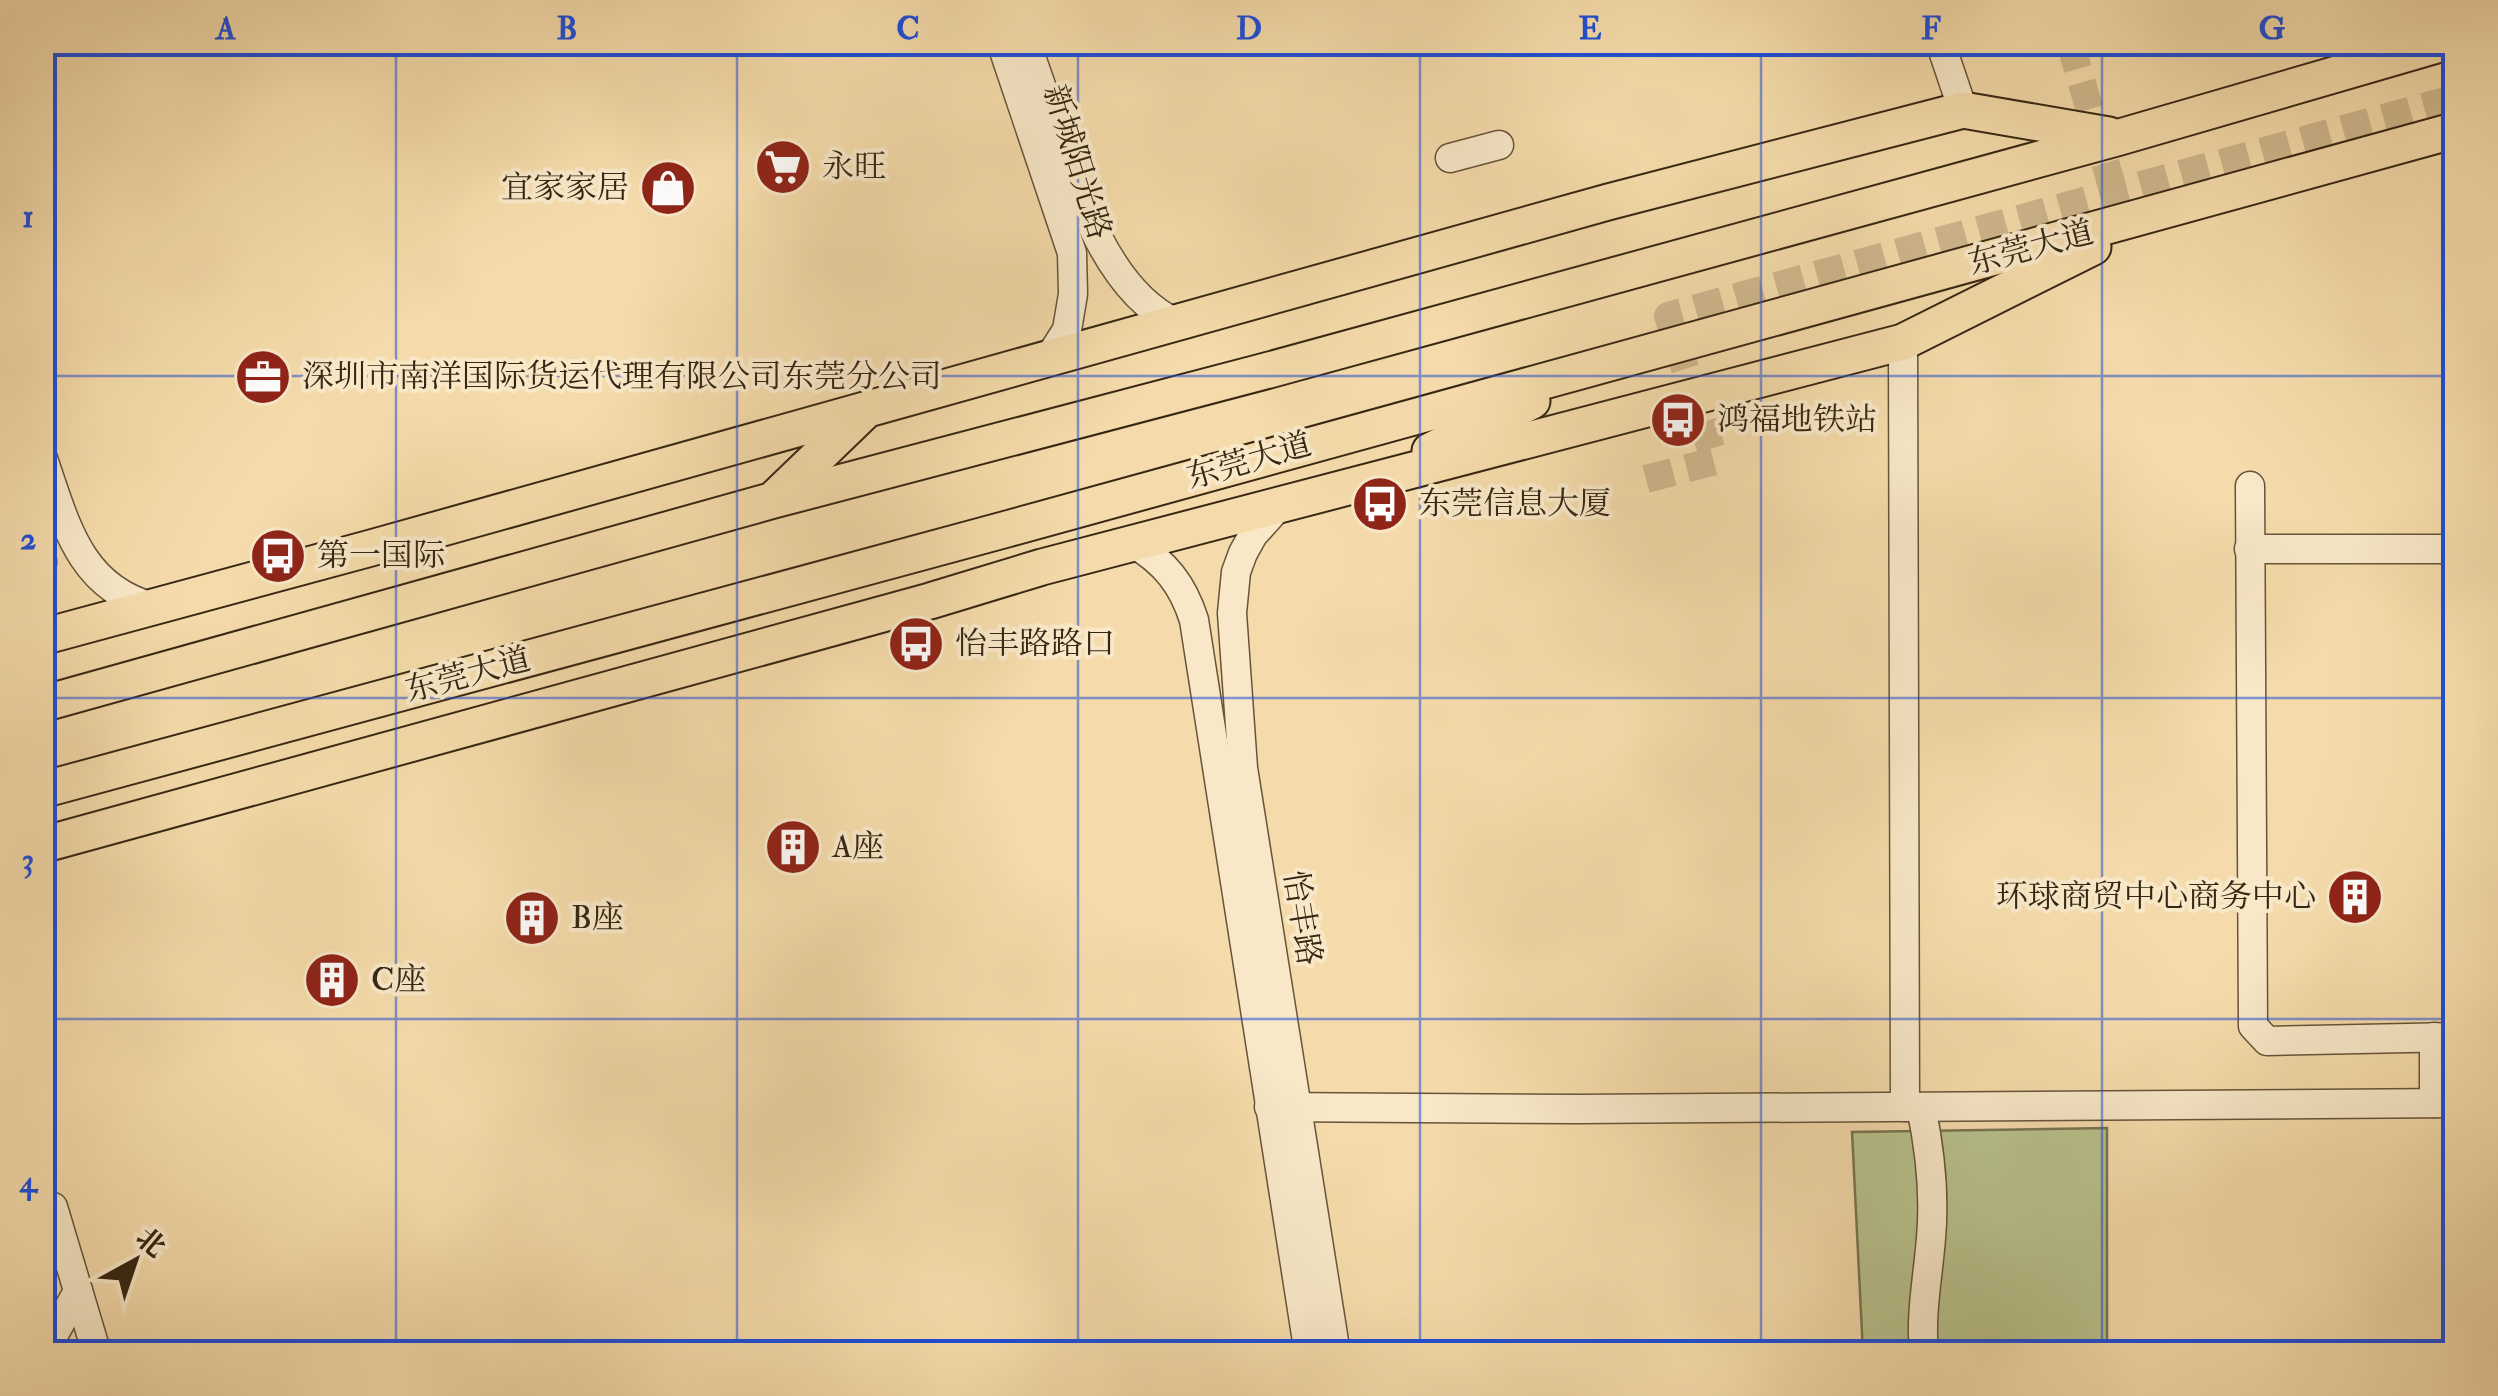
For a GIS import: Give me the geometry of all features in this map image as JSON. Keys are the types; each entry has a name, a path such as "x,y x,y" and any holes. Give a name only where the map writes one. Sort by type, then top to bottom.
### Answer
{"main road":[{"path":"42,704 774,500 2120,136 2439,44"},
{"path":"42,637 1608,202 1962,110 2120,136"},
{"name":"东莞大道","path":"42,790 2448,134"},
{"path":"42,845 1134,544 1903,342 2166,211"},
{"path":"1367,483 1618,360"},
{"path":"774,500 866,410"}],"street":[{"name":"新城阳光路","path":"1000,42 1072,252 1073,294 1067,330 1048,358"},
{"name":"新城阳光路","path":"1025,42 1088,222 1137,295 1156,314 1176,323"},
{"path":"1940,42 1962,110"},
{"path":"1450,158 1498,145"},
{"path":"1903,342 1913,1107 1932,1172 1924,1354"},
{"path":"42,456 79,552 114,591 153,607"},
{"path":"1283,1107 2444,1103 2445,1037 2268,1041 2253,1026 2250,486"},
{"name":"怡丰路","path":"1280,505 1253,535 1243,553 1234,582 1232,613 1243,768 1309,1354"},
{"name":"怡丰路","path":"1134,544 1158,560 1178,583 1194,620 1283,1107 1336,1354"},
{"path":"2249,549 2456,549"},
{"path":"42,1210 53,1207 96,1354"},
{"path":"43,1354 78,1291"}],"green space":[{"path":"2107,1128 2107,1353 1863,1353 1852,1132"}],"tunnel":[{"path":"2070,42 2114,193"},
{"path":"1646,479 1715,461 1668,316 2456,98"}],"place":[{"name":"永旺","path":"783,167"},
{"name":"宜家家居","path":"668,188"},
{"name":"深圳市南洋国际货运代理有限公司东莞分公司","path":"263,377"},
{"name":"鸿福地铁站","path":"1678,420"},
{"name":"东莞信息大厦","path":"1380,504"},
{"name":"第一国际","path":"278,556"},
{"name":"怡丰路路口","path":"916,644"},
{"name":"A座","path":"793,847"},
{"name":"环球商贸中心商务中心","path":"2355,897"},
{"name":"B座","path":"532,918"},
{"name":"C座","path":"332,980"}]}
